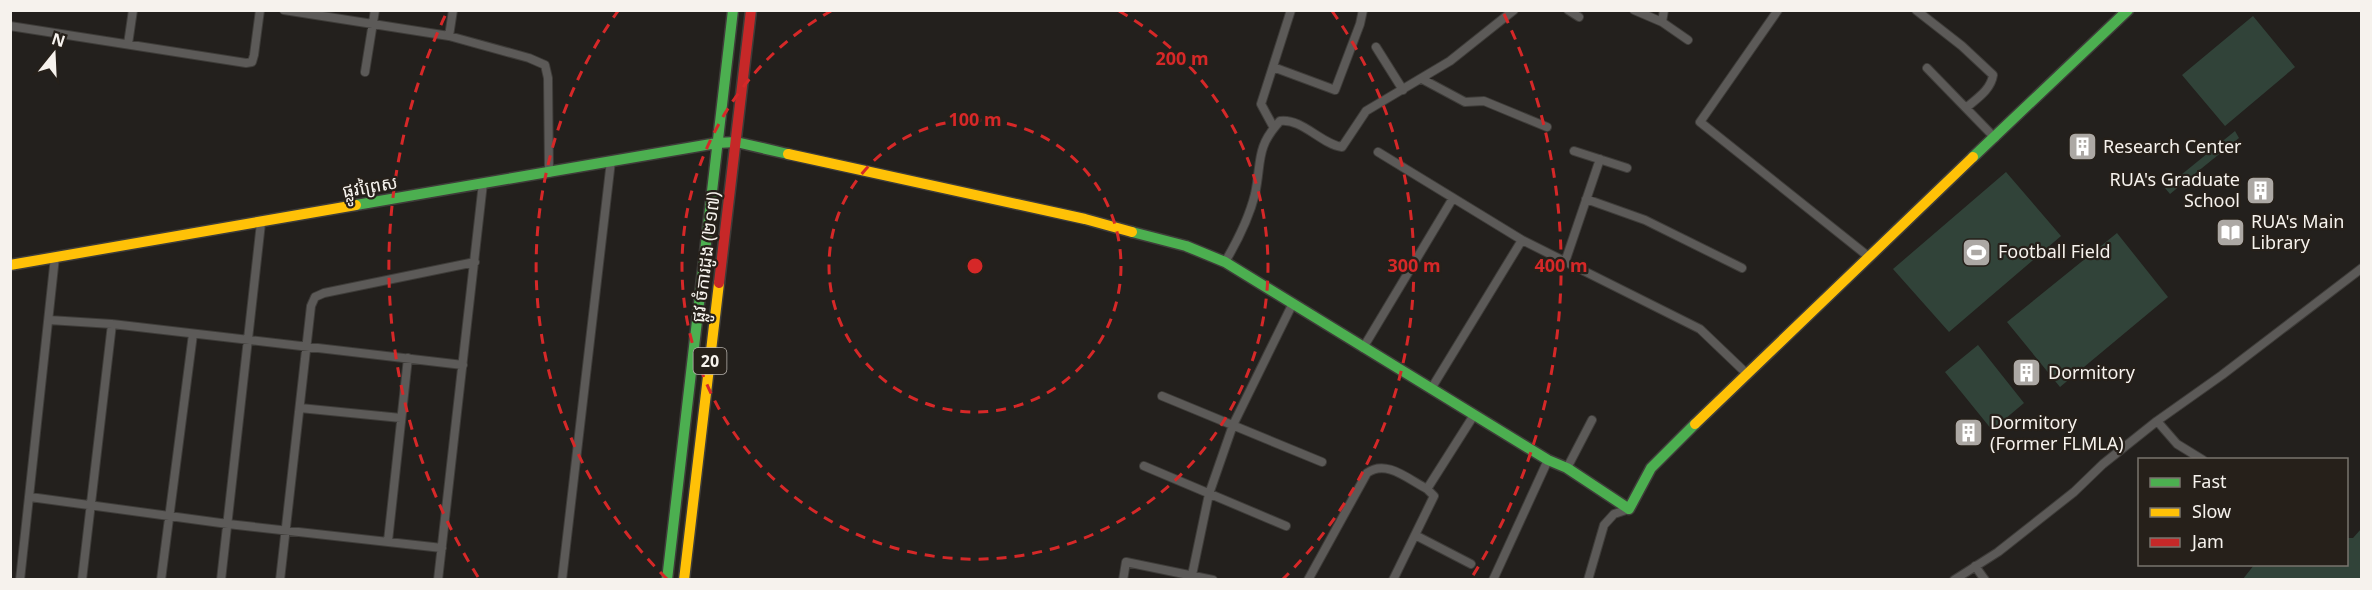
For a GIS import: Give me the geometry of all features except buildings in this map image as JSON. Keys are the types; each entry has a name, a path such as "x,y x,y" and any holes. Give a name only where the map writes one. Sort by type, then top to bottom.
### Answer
{"main road":[{"name":"ផ្លូវ ចំការដូង (២១៧)","path":"667,579 732,10"},
{"name":"ផ្លូវ ចំការដូង (២១៧)","path":"684,579 752,10"},
{"path":"1629,509 1652,468 1746,373 1995,138 2121,13"},
{"name":"ផ្លូវព្រៃស","path":"10,265 717,143 736,142 1085,219 1186,246 1225,262 1548,460 1567,468 1629,509"}],"street":[{"path":"128,44 134,10"},
{"path":"10,26 246,63 252,62 254,55 260,10"},
{"path":"284,10 373,26 449,36 530,58 545,65 548,78 549,172"},
{"path":"364,72 375,10"},
{"path":"449,36 453,10"},
{"path":"1274,128 1261,104 1282,31 1291,10"},
{"path":"1273,67 1335,90 1363,10"},
{"path":"1225,262 1248,216 1255,192 1260,153 1280,121 1286,120 1335,146 1342,147 1366,111 1450,61 1514,10"},
{"path":"1568,10 1579,17"},
{"path":"1634,10 1662,22 1688,40"},
{"path":"1662,22 1664,10"},
{"path":"1778,10 1700,122 1869,257"},
{"path":"1916,10 1962,46 1993,75 1992,82 1985,91 1966,108"},
{"path":"1376,47 1404,90"},
{"path":"1927,68 1995,138"},
{"path":"1422,79 1465,102 1484,101 1547,127"},
{"path":"1574,151 1627,168"},
{"path":"1378,152 1522,240 1700,329 1746,373"},
{"path":"1565,262 1600,159"},
{"path":"562,579 611,161"},
{"path":"438,579 483,183"},
{"path":"1363,348 1453,198"},
{"path":"1586,199 1645,220 1742,268"},
{"path":"221,579 261,223"},
{"path":"1431,389 1522,240"},
{"path":"20,579 55,257"},
{"path":"280,579 311,306 315,297 475,262"},
{"path":"1954,579 1998,552 2074,492 2103,464 2157,421 2361,268"},
{"path":"1192,575 1209,494 1233,425 1293,303"},
{"path":"49,320 112,324 463,365"},
{"path":"82,579 112,324"},
{"path":"161,579 193,334"},
{"path":"388,541 408,358"},
{"path":"1162,396 1322,462"},
{"path":"300,408 401,418"},
{"path":"1427,489 1474,415"},
{"path":"1567,468 1592,420"},
{"path":"2157,421 2177,444 2201,458"},
{"path":"1493,579 1548,460"},
{"path":"1144,466 1286,526"},
{"path":"1308,579 1367,473 1374,468 1384,466 1427,489 1434,496 1393,579"},
{"path":"30,497 228,524 442,548"},
{"path":"1588,579 1604,525 1614,514 1629,509"},
{"path":"1415,535 1471,564"},
{"path":"1123,579 1126,562 1213,579"},
{"path":"1975,566 1985,579"}],"green space":[{"path":"2253,16 2295,67 2225,126 2182,75"},
{"path":"2235,131 2239,138 2170,194 2165,188"},
{"name":"Football Field","path":"2006,172 2061,236 1949,332 1893,269"},
{"path":"2117,233 2168,297 2060,387 2007,322"},
{"path":"1978,345 2024,403 1992,430 1945,372"},
{"path":"2361,529 2361,579 2243,579 2253,566 2348,566 2348,538 2353,538"}],"traffic: fast":[{"path":"667,580 733,10"},
{"path":"1973,157 2128,10"},
{"path":"356,205 717,143 736,142 788,154"},
{"path":"1132,232 1186,246 1225,262 1548,460 1567,468 1629,509 1651,468 1695,424"}],"traffic: slow":[{"path":"788,154 1085,219 1132,232"},
{"path":"1695,424 1973,157"},
{"path":"10,265 356,205"},
{"path":"684,580 719,283"}],"traffic: jam":[{"path":"719,283 751,10"}],"place":[{"name":"Research Center","path":"2082,147"},
{"name":"RUA's Graduate School","path":"2261,190"},
{"name":"RUA's Main Library","path":"2230,232"},
{"name":"Football Field","path":"1977,252"},
{"name":"Dormitory","path":"2027,373"},
{"name":"Dormitory (Former FLMLA)","path":"1969,433"}]}
